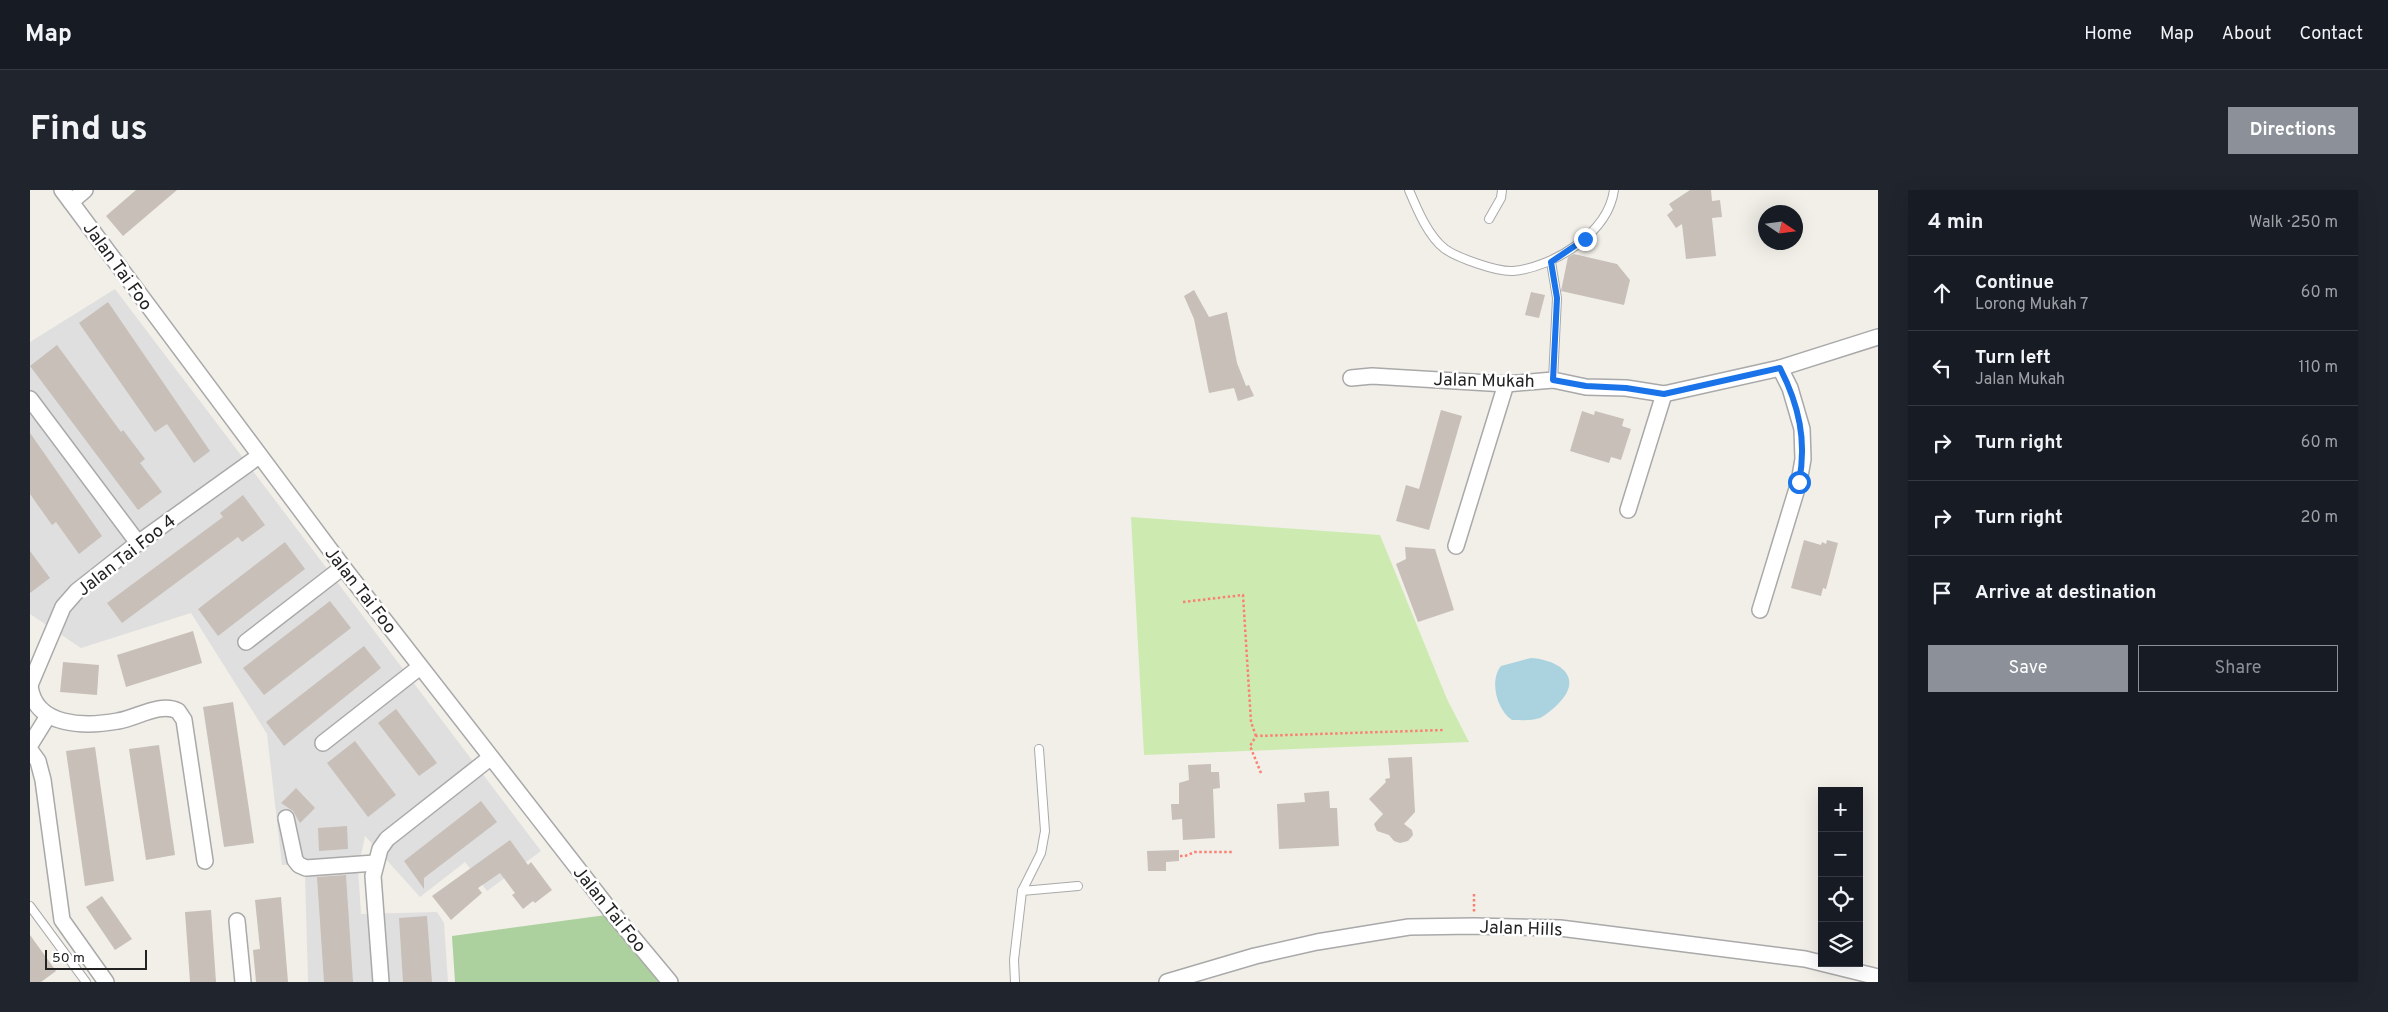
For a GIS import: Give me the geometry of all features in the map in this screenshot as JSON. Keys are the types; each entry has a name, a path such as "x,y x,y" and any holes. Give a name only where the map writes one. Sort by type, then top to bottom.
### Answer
{"street":[{"path":"66,196 85,190"},
{"name":"Jalan Tai Foo","path":"66,196 343,567 490,758 610,910 670,982"},
{"name":"Jalan Mukah","path":"1351,378 1366,376 1506,384 1553,380 1586,386 1626,388 1664,394 1780,368 1878,337"},
{"path":"1760,610 1799,482 1803,459 1802,429 1790,388 1780,368"},
{"path":"1456,546 1506,384"},
{"path":"1628,510 1664,394"},
{"path":"30,399 138,543"},
{"name":"Jalan Tai Foo 4","path":"48,716 38,708 32,698 30,685 64,607 77,591 138,543 259,456"},
{"path":"246,642 343,567"},
{"path":"323,743 420,667"},
{"path":"30,745 48,716 70,723 92,724 120,721 161,709 178,712 184,720 205,861"},
{"path":"30,750 38,761 43,780 62,920 106,982"},
{"path":"381,982 374,876 375,864 380,849 387,838 490,758"},
{"path":"286,818 295,860 299,865 306,868 375,864"},
{"path":"237,921 243,982"},
{"name":"Jalan Hills","path":"1167,982 1255,956 1317,942 1409,927 1474,926 1570,929 1804,959 1878,977"}],"lane":[{"path":"1409,190 1421,218 1444,248 1471,262 1512,271 1551,262 1585,239 1612,204 1614,190"},
{"path":"1489,220 1501,198 1502,190"},
{"path":"1551,262 1557,298 1553,380"},
{"path":"1015,982 1014,960 1022,891 1041,853 1045,831 1039,749"},
{"path":"1022,891 1078,886"},
{"path":"30,906 86,982"}],"path":[{"path":"1183,602 1244,595 1251,722 1256,736"},
{"path":"1256,736 1444,730"},
{"path":"1256,736 1250,746 1261,773"},
{"path":"1180,856 1186,856 1195,852 1234,852"},
{"path":"1474,894 1474,926"}],"shaded area":[{"path":"115,289 541,851 487,891 465,862 420,897 365,836 360,860 282,865 267,734 191,613 81,648 30,614 30,342"},
{"path":"358,869 361,914 437,912 444,923 448,982 308,982 305,873"}],"green space":[{"path":"1131,517 1380,535 1447,699 1469,742 1144,755"},
{"path":"606,915 662,982 455,982 452,936"}],"water":[{"path":"1531,658 1541,659 1559,666 1569,678 1569,686 1566,694 1558,704 1542,717 1533,720 1512,720 1502,709 1496,695 1497,672 1501,666"}],"building":[{"path":"136,190 177,190 123,236 106,216"},
{"path":"1690,190 1711,190 1712,201 1720,200 1722,217 1712,218 1716,256 1686,259 1682,224 1676,228 1667,215 1673,210 1669,204"},
{"path":"1574,254 1617,264 1630,280 1624,305 1561,291 1568,257"},
{"path":"1194,290 1209,317 1227,312 1237,363 1246,386 1249,385 1254,396 1238,401 1234,388 1209,393 1194,319 1184,296"},
{"path":"1531,292 1545,295 1539,318 1525,315"},
{"path":"108,302 210,451 194,463 167,424 155,432 79,323"},
{"path":"57,345 121,432 123,430 145,459 140,463 162,492 138,510 30,366"},
{"path":"1441,410 1462,416 1429,530 1396,521 1406,485 1419,489"},
{"path":"1582,411 1594,415 1595,411 1624,419 1622,426 1631,429 1621,460 1611,457 1609,463 1570,451"},
{"path":"30,433 102,536 79,554 56,522 52,525 30,494"},
{"path":"243,495 265,525 242,542 238,537 122,623 107,603 223,517 220,513"},
{"path":"1804,540 1821,545 1822,542 1826,544 1827,540 1838,543 1826,589 1823,588 1821,596 1791,588"},
{"path":"285,542 305,569 218,636 198,609"},
{"path":"1405,547 1435,549 1454,610 1418,622 1396,564 1406,559"},
{"path":"30,551 50,578 30,593"},
{"path":"330,601 351,628 264,695 243,668"},
{"path":"193,631 202,663 126,687 117,655"},
{"path":"364,646 381,668 284,746 266,722"},
{"path":"63,662 99,665 97,695 60,692"},
{"path":"233,702 254,843 224,847 203,707"},
{"path":"396,709 437,763 419,776 378,723"},
{"path":"355,741 396,795 368,817 327,763"},
{"path":"159,745 175,855 146,860 129,749"},
{"path":"95,747 114,881 85,886 66,751"},
{"path":"1412,757 1415,812 1404,824 1412,830 1413,835 1408,841 1400,843 1394,841 1389,835 1377,831 1374,824 1383,814 1369,799 1386,782 1385,779 1390,778 1388,758"},
{"path":"1211,764 1211,772 1219,772 1220,788 1213,789 1215,838 1183,840 1182,819 1172,820 1171,804 1179,804 1179,783 1189,780 1188,765"},
{"path":"296,788 315,808 300,823 293,811 281,803"},
{"path":"1329,791 1330,808 1337,808 1339,846 1279,849 1277,804 1305,802 1304,793"},
{"path":"481,801 497,822 424,878 424,889 404,861"},
{"path":"347,826 348,849 319,851 318,828"},
{"path":"510,840 528,865 531,862 552,890 535,903 533,901 523,909 512,895 515,893 500,873 478,888 482,893 451,920 432,896"},
{"path":"1179,850 1179,861 1166,862 1166,871 1148,871 1147,851"},
{"path":"346,875 353,982 324,982 317,877"},
{"path":"102,896 132,939 115,950 86,907"},
{"path":"281,897 288,982 256,982 253,950 260,949 255,900"},
{"path":"211,910 216,982 190,982 185,912"},
{"path":"427,916 432,982 403,982 399,918"},
{"path":"30,935 56,971 41,982 30,982"}],"route":[{"path":"1585,239 1551,262 1557,298 1553,380 1586,386 1626,388 1664,394 1780,368 1790,388 1802,429 1803,459 1799,482"}]}
